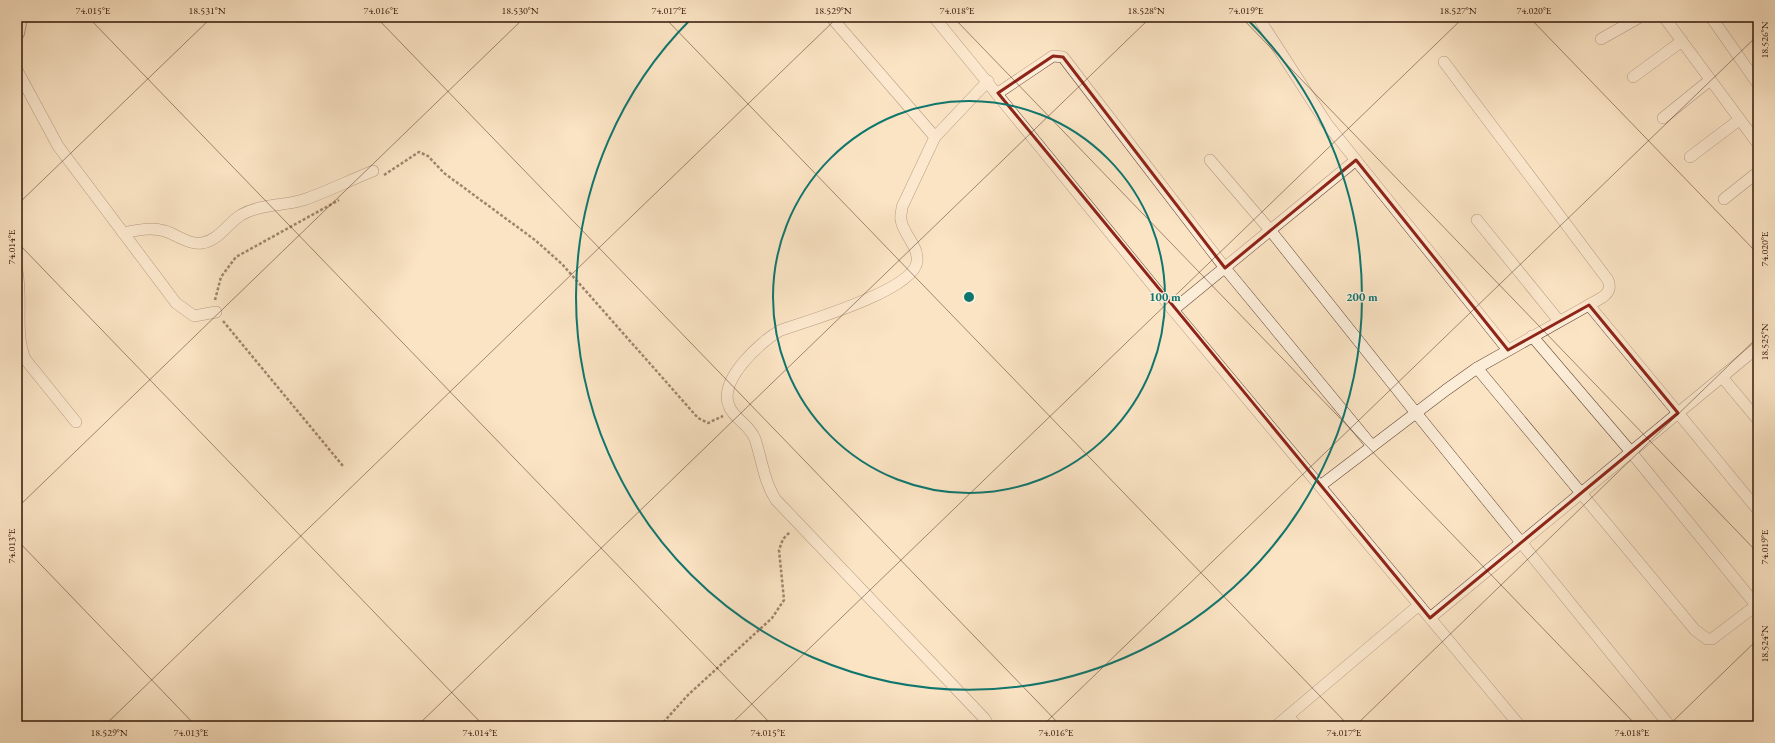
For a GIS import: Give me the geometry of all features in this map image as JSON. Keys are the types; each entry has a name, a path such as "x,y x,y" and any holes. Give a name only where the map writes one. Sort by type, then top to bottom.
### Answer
{"street":[{"path":"17,33 20,17"},
{"path":"831,17 935,137"},
{"path":"934,17 998,93 1174,310 1520,726"},
{"path":"1258,17 1320,114 1508,350"},
{"path":"1601,39 1640,17"},
{"path":"1664,17 1758,144"},
{"path":"1711,17 1758,84"},
{"path":"1634,77 1682,41"},
{"path":"998,93 1053,56 1063,57 1225,268 1372,446"},
{"path":"1320,486 1477,368 1588,305 1607,293 1610,285 1608,280 1444,62"},
{"path":"17,70 58,146 176,304 194,316 216,312"},
{"path":"1663,118 1710,80"},
{"path":"988,81 935,137 902,207 902,225 917,253 917,263 914,270 907,278 872,298 781,330 772,336 745,360 732,380 727,397 728,405 732,412 749,429 754,438 772,494 984,718 989,726"},
{"path":"1690,157 1740,120"},
{"path":"1210,160 1270,230 1416,413 1670,726"},
{"path":"1174,310 1356,160"},
{"path":"1724,199 1758,172"},
{"path":"123,233 144,229 154,229 164,231 190,242 203,243 219,235 240,216 250,211 302,200 375,175"},
{"path":"1477,220 1559,321"},
{"path":"17,271 19,282 20,347 25,359 76,422"},
{"path":"1588,305 1758,510"},
{"path":"1477,368 1695,630 1702,637 1707,639 1717,636 1757,604 1631,452 1532,336"},
{"path":"1430,618 1758,347"},
{"path":"1722,377 1758,420"},
{"path":"1276,726 1419,605"},
{"path":"1288,716 1297,726"}],"path":[{"path":"375,175 419,152 428,156 444,173 535,240 562,264 698,418 708,423 732,412"},
{"path":"343,198 236,257 221,277 214,298 216,312 343,466"},
{"path":"660,726 688,695 772,618 784,600 779,550 783,539 799,523"}],"highlighted area":[{"path":"1053,56 1063,57 1225,268 1356,160 1508,350 1589,305 1678,413 1430,618 998,93"}]}
